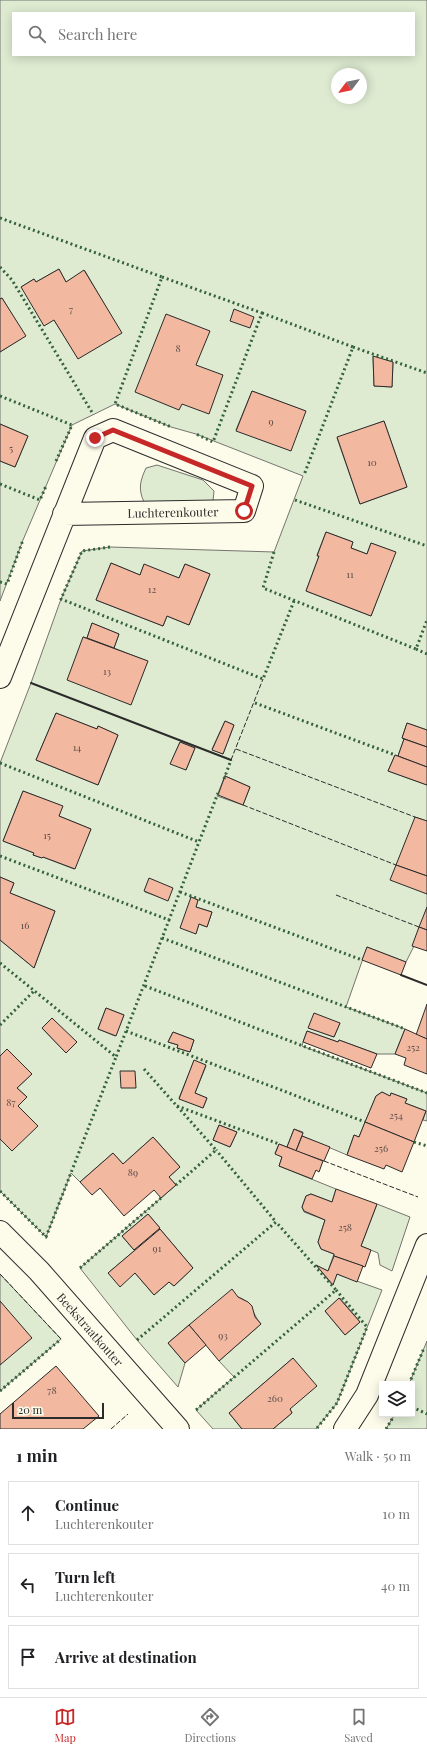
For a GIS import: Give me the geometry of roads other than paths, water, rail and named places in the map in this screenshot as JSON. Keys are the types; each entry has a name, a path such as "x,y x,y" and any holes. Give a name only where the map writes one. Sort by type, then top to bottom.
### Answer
{"street":[{"name":"Luchterenkouter","path":"0,677 64,514 95,438 113,430 252,486 244,511 64,514"},
{"name":"Beekstraatkouter","path":"0,1232 39,1272 178,1429"},
{"path":"345,1429 367,1395 427,1245"}]}
